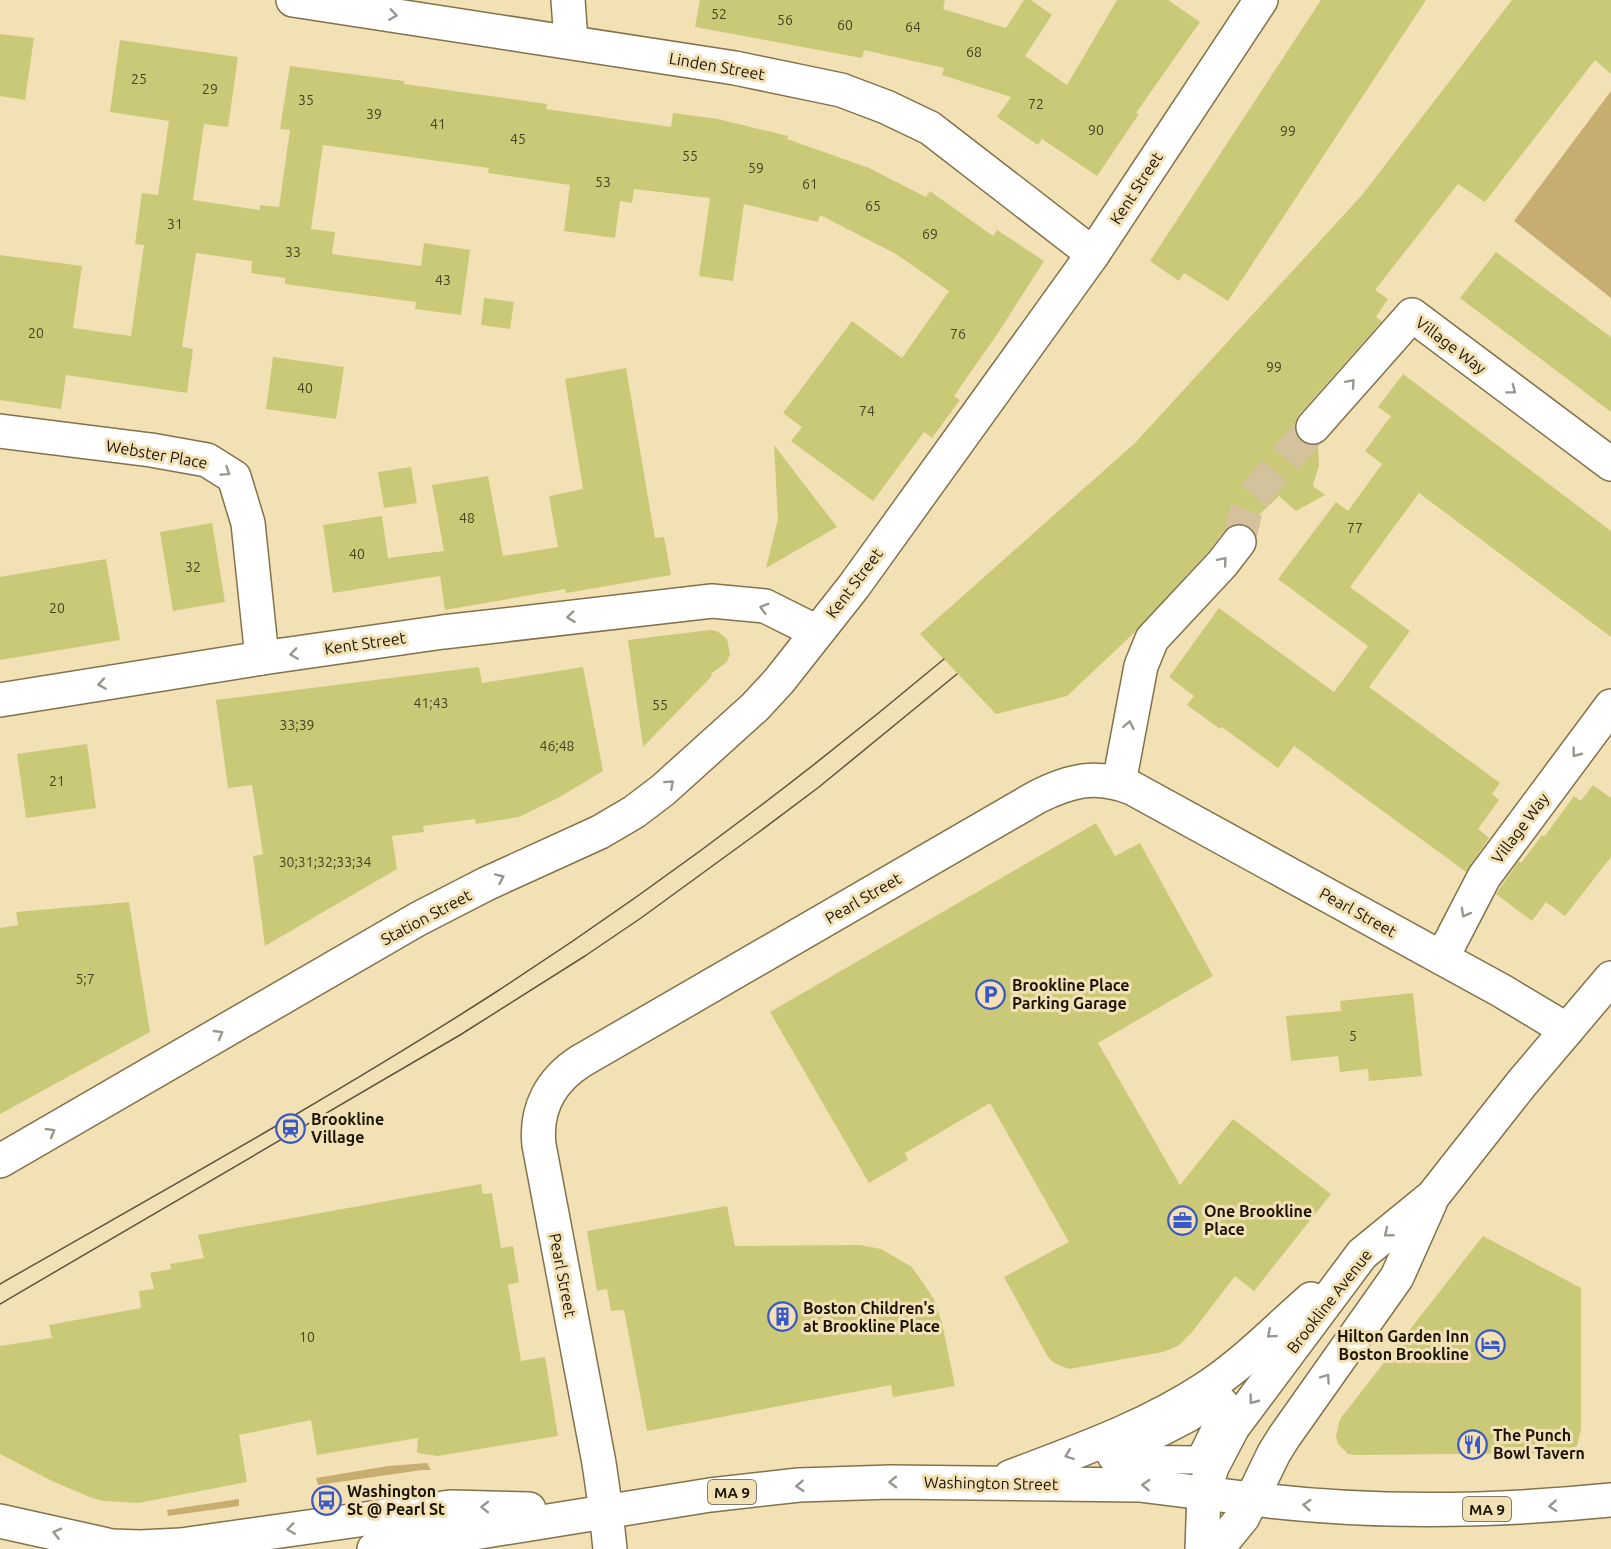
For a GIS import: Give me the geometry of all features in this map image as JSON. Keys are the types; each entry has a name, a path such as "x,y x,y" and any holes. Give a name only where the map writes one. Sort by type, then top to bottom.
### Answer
{"main road":[{"name":"Linden Street","path":"293,0 735,68 829,88 886,106 930,128 1093,254"},
{"path":"568,0 571,41"},
{"name":"Kent Street","path":"0,700 443,632 712,601 765,606 817,632 854,586 1093,254 1249,4"},
{"name":"Village Way","path":"1313,427 1412,315 1611,464"},
{"name":"Webster Place","path":"0,431 151,450 207,460 234,477 248,523 262,658"},
{"path":"1119,783 1141,666 1152,639 1222,564 1239,542"},
{"name":"Station Street","path":"0,1161 418,919 486,884 600,832 634,812 663,790 755,707 779,681 817,632"},
{"name":"Village Way","path":"1442,958 1456,928 1496,859 1611,706"},
{"name":"Pearl Street","path":"610,1549 599,1463 539,1145 540,1115 554,1084 566,1071 581,1061 1037,797 1074,782 1102,780 1119,783 1146,794 1567,1030"},
{"name":"Brookline Avenue","path":"1202,1549 1204,1493 1212,1467 1233,1427 1362,1254 1433,1196 1522,1083 1611,978"},
{"path":"1217,1549 1243,1517 1284,1437 1396,1277 1433,1196"},
{"path":"994,1483 1130,1430 1176,1407 1245,1357 1362,1254"},
{"name":"Washington Street","path":"374,1549 710,1495 800,1485 891,1482 1139,1485 1345,1508 1418,1511 1526,1508 1611,1500"},
{"path":"0,1521 98,1544 140,1547 181,1545 450,1507 606,1511"}],"shaded area":[{"path":"1611,91 1611,298 1514,221"},
{"path":"427,1463 431,1470 318,1485 316,1478 388,1466"},
{"path":"239,1499 239,1506 168,1516 167,1510"}],"building":[{"path":"700,0 945,0 943,9 1006,28 1024,0 1031,0 1052,15 1025,56 1067,85 1117,0 1168,0 1200,22 1136,113 1139,114 1097,176 1042,139 1038,145 997,117 1011,97 942,75 944,68 864,50 862,58 695,27"},
{"path":"1321,0 1426,0 1228,301 1184,273 1179,281 1150,261"},
{"path":"1512,0 1611,0 1611,74 1595,60 1485,202 1458,184 1375,290 1388,299 1376,317 1382,321 1299,415 1295,423 1295,432 1300,441 1309,445 1318,445 1319,465 1313,486 1325,495 1296,511 1279,496 1247,526 1241,523 1231,525 1135,632 1067,696 996,714 920,634 1135,443 1362,195"},
{"path":"0,34 34,38 25,100 0,96"},
{"path":"120,40 238,57 228,127 204,124 193,200 260,210 260,205 279,207 290,130 280,129 290,66 404,81 404,84 547,104 546,109 671,127 673,113 718,119 788,136 787,139 869,168 926,197 930,191 993,236 997,230 1044,261 954,396 960,400 932,438 924,432 873,501 791,441 802,427 783,413 852,321 902,358 949,291 896,254 820,215 818,222 744,204 733,281 699,276 710,198 634,189 632,203 620,201 615,238 564,231 570,185 488,173 489,168 323,145 311,229 335,232 332,254 421,266 424,243 470,250 461,315 415,309 416,302 285,284 285,278 251,273 252,261 196,253 182,347 193,349 187,393 66,375 61,409 0,400 0,255 82,266 73,328 131,336 144,245 135,244 142,193 158,195 169,121 110,112"},
{"path":"1496,252 1611,337 1611,412 1460,298"},
{"path":"484,298 514,302 510,329 481,325"},
{"path":"273,357 344,367 336,419 266,409"},
{"path":"626,368 655,538 664,537 671,575 566,593 565,589 445,610 440,576 333,593 323,525 382,516 388,558 444,551 432,485 488,476 503,556 558,547 549,496 583,489 565,379"},
{"path":"1403,374 1611,531 1611,637 1419,493 1350,587 1410,631 1369,687 1500,783 1492,794 1499,800 1478,829 1489,838 1466,872 1294,746 1278,768 1222,727 1220,729 1187,705 1194,696 1169,677 1219,608 1334,692 1368,646 1278,579 1336,502 1348,511 1382,464 1365,451 1391,416 1378,407"},
{"path":"774,445 837,527 766,568 778,519"},
{"path":"411,467 417,503 384,508 378,472"},
{"path":"212,523 225,602 173,611 160,532"},
{"path":"106,559 120,640 0,660 0,577"},
{"path":"717,631 727,639 730,654 727,662 712,673 711,677 643,747 628,640"},
{"path":"479,667 482,683 583,667 603,771 558,798 519,817 476,824 475,819 423,826 424,832 392,836 397,869 265,946 253,856 263,854 252,785 228,788 216,700"},
{"path":"87,744 96,808 26,818 17,754"},
{"path":"1593,785 1611,798 1611,857 1565,916 1546,902 1532,921 1496,894 1519,861 1521,863 1542,835 1544,837 1574,796 1581,801"},
{"path":"1096,823 1115,856 1140,843 1213,976 1098,1043 1180,1185 1233,1119 1331,1194 1254,1291 1235,1276 1193,1331 1178,1346 1163,1352 1069,1369 1054,1363 1048,1357 1004,1277 1069,1242 990,1103 905,1153 908,1160 869,1183 770,1012"},
{"path":"129,902 150,1032 0,1114 0,928 18,925 16,912"},
{"path":"1413,993 1422,1076 1369,1081 1368,1069 1340,1072 1338,1056 1291,1061 1286,1016 1341,1011 1340,1001"},
{"path":"481,1184 483,1194 492,1193 501,1248 513,1246 519,1282 508,1285 521,1361 545,1357 558,1436 438,1456 417,1453 418,1438 317,1455 311,1420 239,1435 247,1482 138,1503 92,1498 52,1481 0,1454 0,1346 52,1338 49,1325 141,1308 139,1291 154,1289 150,1273 171,1269 170,1264 204,1258 198,1235"},
{"name":"Boston Children's at Brookline Place","path":"727,1206 735,1246 860,1245 881,1249 912,1267 934,1299 942,1323 955,1386 893,1397 891,1385 647,1431 624,1310 611,1311 607,1289 597,1291 587,1231"},
{"name":"Hilton Garden Inn Boston Brookline","path":"1483,1236 1581,1288 1581,1429 1577,1446 1565,1453 1348,1454 1338,1444 1336,1437 1340,1419"}],"tunnel":[{"path":"1239,542 1252,497 1313,427"}],"tram line":[{"path":"0,1284 313,1105 554,954 725,833 944,659"},
{"path":"0,1304 460,1035 585,956 641,918 819,787 957,674"}],"place":[{"name":"Brookline Place Parking Garage","path":"991,994"},
{"name":"Brookline Village","path":"290,1128"},
{"name":"One Brookline Place","path":"1183,1220"},
{"name":"Boston Children's at Brookline Place","path":"782,1317"},
{"name":"Hilton Garden Inn Boston Brookline","path":"1490,1345"},
{"name":"The Punch Bowl Tavern","path":"1472,1444"},
{"name":"Washington St @ Pearl St","path":"326,1500"}]}
